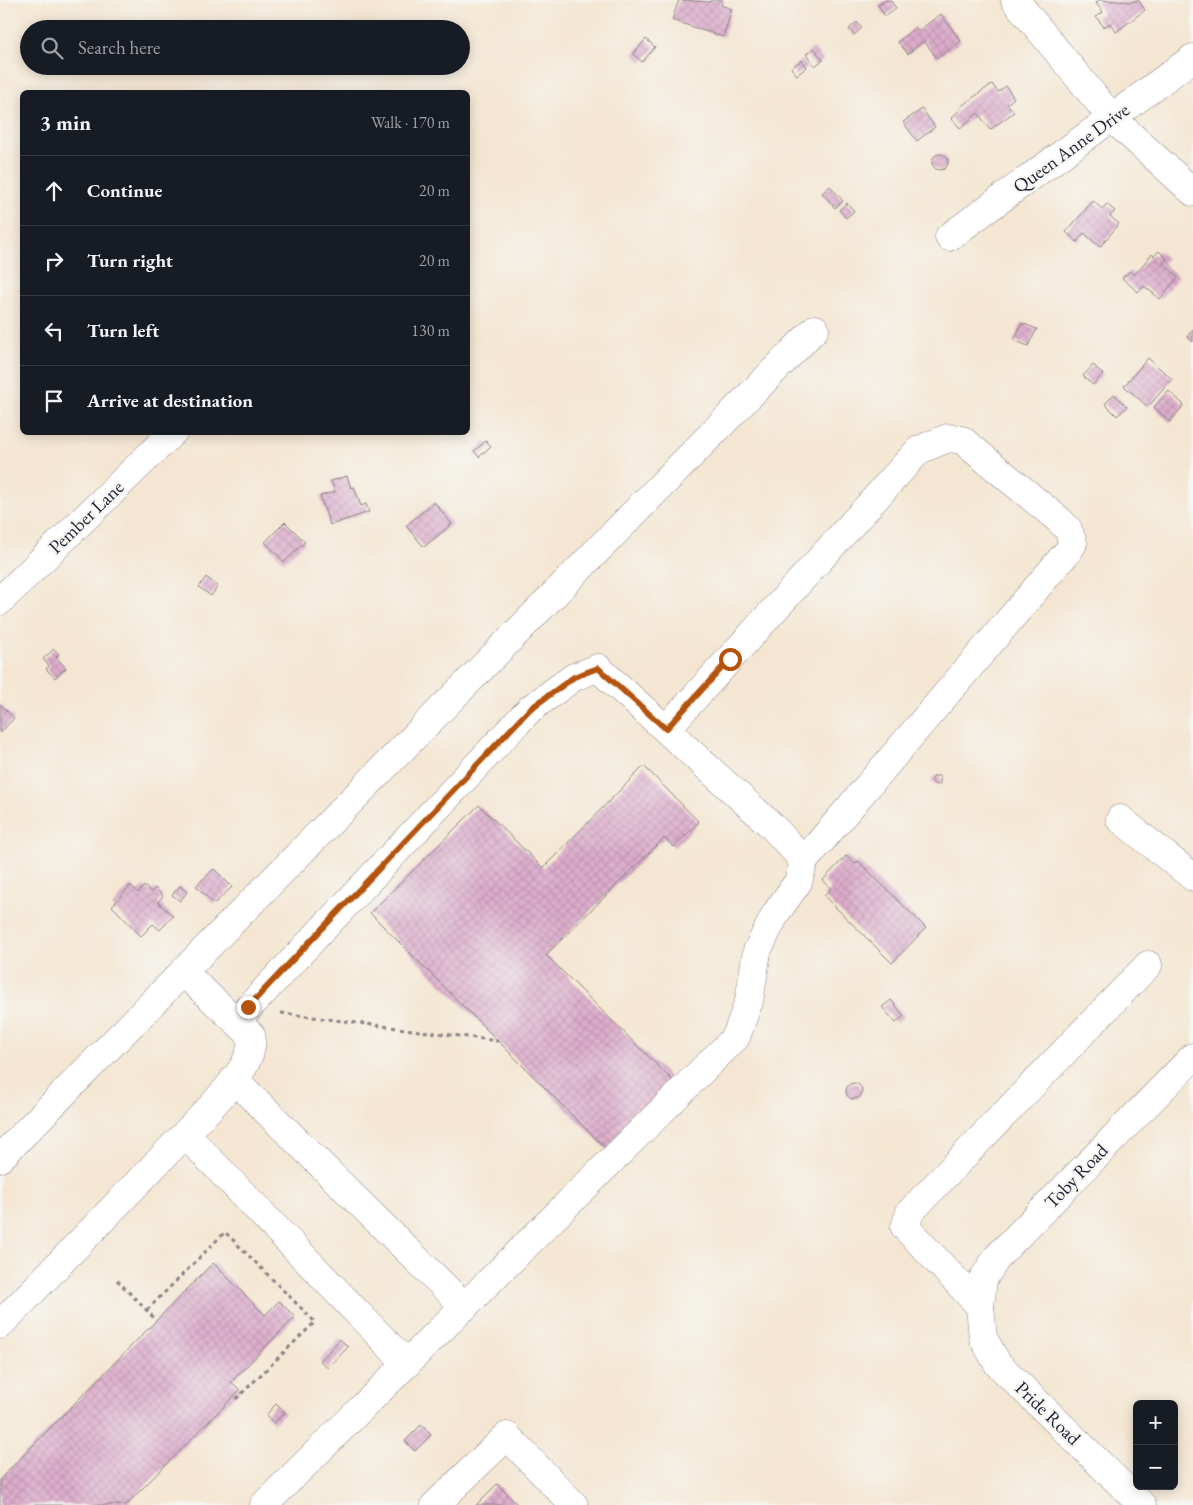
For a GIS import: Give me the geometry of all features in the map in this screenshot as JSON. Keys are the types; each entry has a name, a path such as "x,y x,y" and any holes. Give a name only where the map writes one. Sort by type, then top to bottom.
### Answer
{"street":[{"path":"1015,0 1112,118 1193,192"},
{"name":"Queen Anne Drive","path":"949,237 1193,58"},
{"path":"0,1158 815,329"},
{"name":"Pember Lane","path":"0,601 170,435"},
{"path":"264,1505 736,1037 749,1001 757,951 776,913 798,882 804,861 1070,550 1074,543 1068,530 1059,520 962,440 948,438 919,450 666,729"},
{"path":"236,1021 530,709 574,677 598,668 773,827 804,861"},
{"path":"1120,819 1193,877"},
{"path":"980,1306 904,1227 910,1212 1148,965"},
{"path":"0,1325 185,1134 234,1079 253,1046 251,1035 183,972"},
{"name":"Toby Road","path":"980,1306 983,1279 998,1256 1193,1057"},
{"path":"234,1079 464,1307"},
{"path":"185,1134 407,1364"},
{"name":"Pride Road","path":"980,1306 983,1338 998,1364 1142,1505"},
{"path":"435,1505 507,1436 574,1505"}],"path":[{"path":"277,1013 498,1041"},
{"path":"147,1310 225,1232 315,1322 236,1399"},
{"path":"117,1280 156,1320"}],"building":[{"path":"679,0 710,2 711,0 723,0 721,5 732,9 723,37 672,20"},
{"path":"886,0 890,0 896,8 885,16 878,5"},
{"path":"1099,0 1131,2 1138,0 1145,10 1116,32 1110,23 1104,27 1096,17 1103,12 1096,3"},
{"path":"941,14 961,41 937,58 924,41 908,54 898,42 915,27 918,31"},
{"path":"857,22 862,28 854,35 849,29"},
{"path":"646,39 655,47 642,62 633,54"},
{"path":"814,48 823,60 815,66 806,54"},
{"path":"802,60 807,67 797,75 791,68"},
{"path":"992,84 998,92 1006,86 1014,98 1007,104 1014,112 990,130 978,113 960,128 951,118 961,109 960,107"},
{"path":"922,109 935,127 917,141 903,122"},
{"path":"940,154 946,156 948,162 946,168 940,170 934,168 932,162 934,156"},
{"path":"830,186 843,201 835,208 822,193"},
{"path":"1093,201 1102,209 1107,204 1115,211 1110,216 1119,224 1100,247 1084,233 1077,242 1066,232"},
{"path":"847,203 854,211 846,218 839,210"},
{"path":"1159,251 1167,258 1163,263 1178,277 1160,299 1144,286 1138,292 1122,278 1130,271 1134,275 1152,254 1154,256"},
{"path":"1022,323 1037,329 1028,346 1014,340"},
{"path":"1193,329 1193,342 1187,337"},
{"path":"1148,358 1172,379 1148,407 1124,386"},
{"path":"1093,365 1103,374 1093,385 1083,376"},
{"path":"1169,391 1184,405 1170,422 1154,407"},
{"path":"1114,394 1127,407 1117,416 1105,404"},
{"path":"486,441 491,446 479,457 474,451"},
{"path":"347,476 351,488 354,487 361,506 366,504 369,512 330,525 320,496 335,492 331,481"},
{"path":"434,502 452,524 424,547 406,526"},
{"path":"285,522 305,542 284,562 265,542"},
{"path":"206,577 218,586 211,596 199,587"},
{"path":"54,649 59,654 56,657 66,668 55,678 46,669 49,666 43,659"},
{"path":"0,704 14,718 0,733"},
{"path":"644,766 699,822 674,847 664,838 546,955 675,1083 607,1150 370,913 479,805 543,868"},
{"path":"934,776 940,776 940,784 935,785 931,781"},
{"path":"846,856 855,864 858,861 926,928 892,963 824,896 831,889 823,880"},
{"path":"214,869 232,887 214,904 196,886"},
{"path":"131,885 138,893 144,886 151,892 155,888 163,896 158,902 173,916 160,930 153,924 141,936 112,906"},
{"path":"180,886 187,892 180,901 172,895"},
{"path":"891,1000 904,1016 896,1023 882,1007"},
{"path":"854,1083 860,1085 862,1091 860,1097 854,1099 848,1097 846,1091 848,1085"},
{"path":"213,1263 265,1315 279,1301 295,1317 231,1382 240,1390 126,1505 0,1505 0,1479"},
{"path":"340,1339 348,1347 328,1368 320,1361"},
{"path":"276,1404 285,1413 274,1423 266,1415"},
{"path":"421,1425 431,1435 415,1451 405,1441"},
{"path":"497,1484 518,1505 476,1505"}],"route":[{"path":"248,1007 530,709 574,677 598,668 666,729 730,659"}]}
